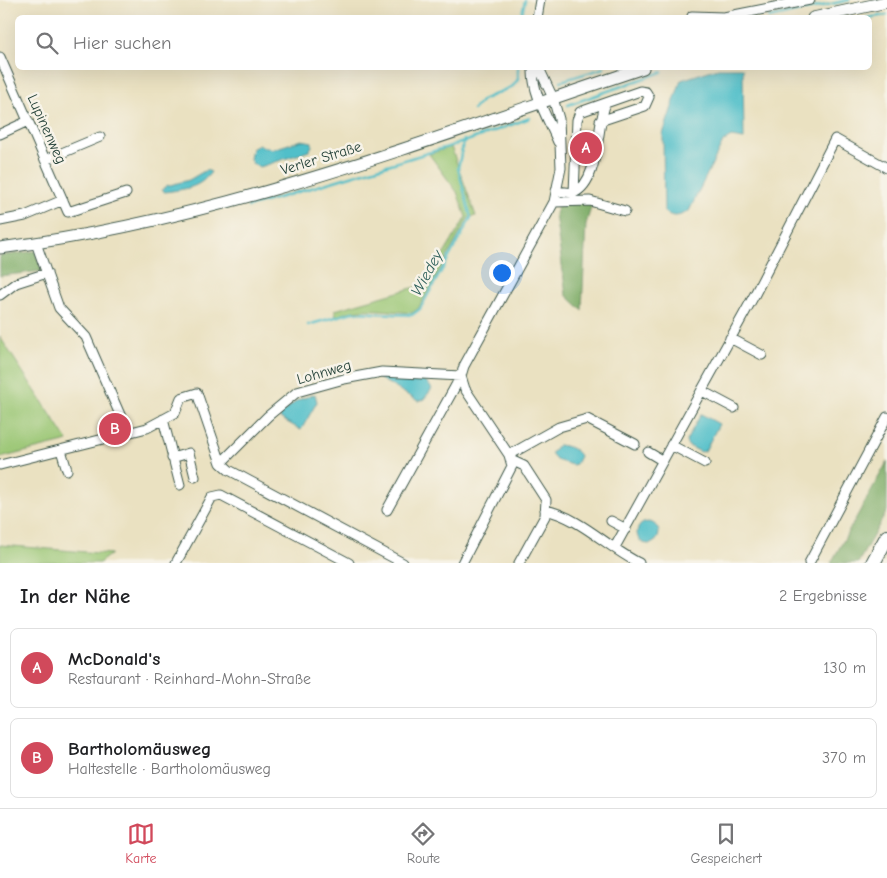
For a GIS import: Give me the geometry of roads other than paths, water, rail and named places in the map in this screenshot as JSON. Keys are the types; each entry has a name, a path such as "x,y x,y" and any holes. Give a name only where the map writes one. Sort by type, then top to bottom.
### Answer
{"highway":[{"path":"873,563 887,537"}],"main road":[{"path":"824,15 887,2"},
{"path":"829,15 887,7"},
{"name":"Verler Straße","path":"0,248 163,219 241,199 327,173 636,70"}],"street":[{"path":"538,15 540,0"},
{"path":"734,15 810,0"},
{"name":"Lupinenweg","path":"0,57 4,79 28,121 68,212 126,193"},
{"path":"533,70 532,78 540,102 562,151"},
{"path":"387,510 554,202 562,151 559,119 553,98 540,70"},
{"path":"574,193 578,115 640,90 646,92 649,97 645,106 600,121"},
{"path":"556,191 574,193 582,186 596,161 600,121 606,103"},
{"path":"0,134 28,121"},
{"path":"46,160 100,136"},
{"path":"615,547 702,391 835,140 887,168"},
{"path":"0,221 25,216 64,200"},
{"path":"554,202 590,201 625,211"},
{"path":"36,243 59,308 86,337 128,433"},
{"path":"0,295 16,283 46,273"},
{"path":"730,338 762,355"},
{"name":"Lohnweg","path":"221,463 268,416 297,392 377,372 461,376"},
{"path":"461,376 465,389 510,458 524,466 546,500 545,516 519,563"},
{"path":"702,391 734,408"},
{"path":"0,465 147,428 174,412 181,398 197,393 221,463 240,476 402,563"},
{"path":"809,563 887,417"},
{"path":"163,419 180,485"},
{"path":"510,458 559,427 587,419 635,444"},
{"path":"671,445 705,463"},
{"path":"61,450 67,470"},
{"path":"648,452 663,461"},
{"path":"172,458 189,453 195,477"},
{"path":"462,563 510,473 510,458"},
{"path":"176,563 212,497 221,495 349,563"},
{"path":"545,510 572,521 615,547 621,554 639,563"},
{"path":"611,521 626,529"}],"water":[{"path":"712,70 743,70 744,139 731,137 723,142 689,211 673,216 664,211 663,134 681,80"},
{"path":"302,140 312,142 309,151 260,167 253,164 250,159 252,149 258,145 273,149"},
{"path":"206,170 211,172 196,185 165,192 162,190 166,186 189,180"},
{"path":"377,377 426,381 432,389 423,400 418,401"},
{"path":"315,394 317,402 301,430 280,418 280,414 298,400"},
{"path":"701,414 719,424 705,451 701,452 687,445 686,441"},
{"path":"558,445 571,448 578,453 580,456 576,464 572,465 556,460 551,454"},
{"path":"648,522 656,525 659,533 656,541 648,544 640,541 637,533 640,525"}],"waterway":[{"name":"Wiedey","path":"522,15 525,0"},
{"path":"782,15 849,0"},
{"path":"872,17 887,15"},
{"name":"Wiedey","path":"473,110 482,100 513,86 518,79 518,70"},
{"path":"561,81 597,70"},
{"path":"568,105 662,72"},
{"path":"248,207 464,142 530,118"},
{"name":"Wiedey","path":"308,325 353,312 412,315 420,309 471,218 458,168 464,140"}],"place":[{"name":"McDonald's","path":"586,148"},
{"name":"Bartholomäusweg","path":"115,429"}]}
